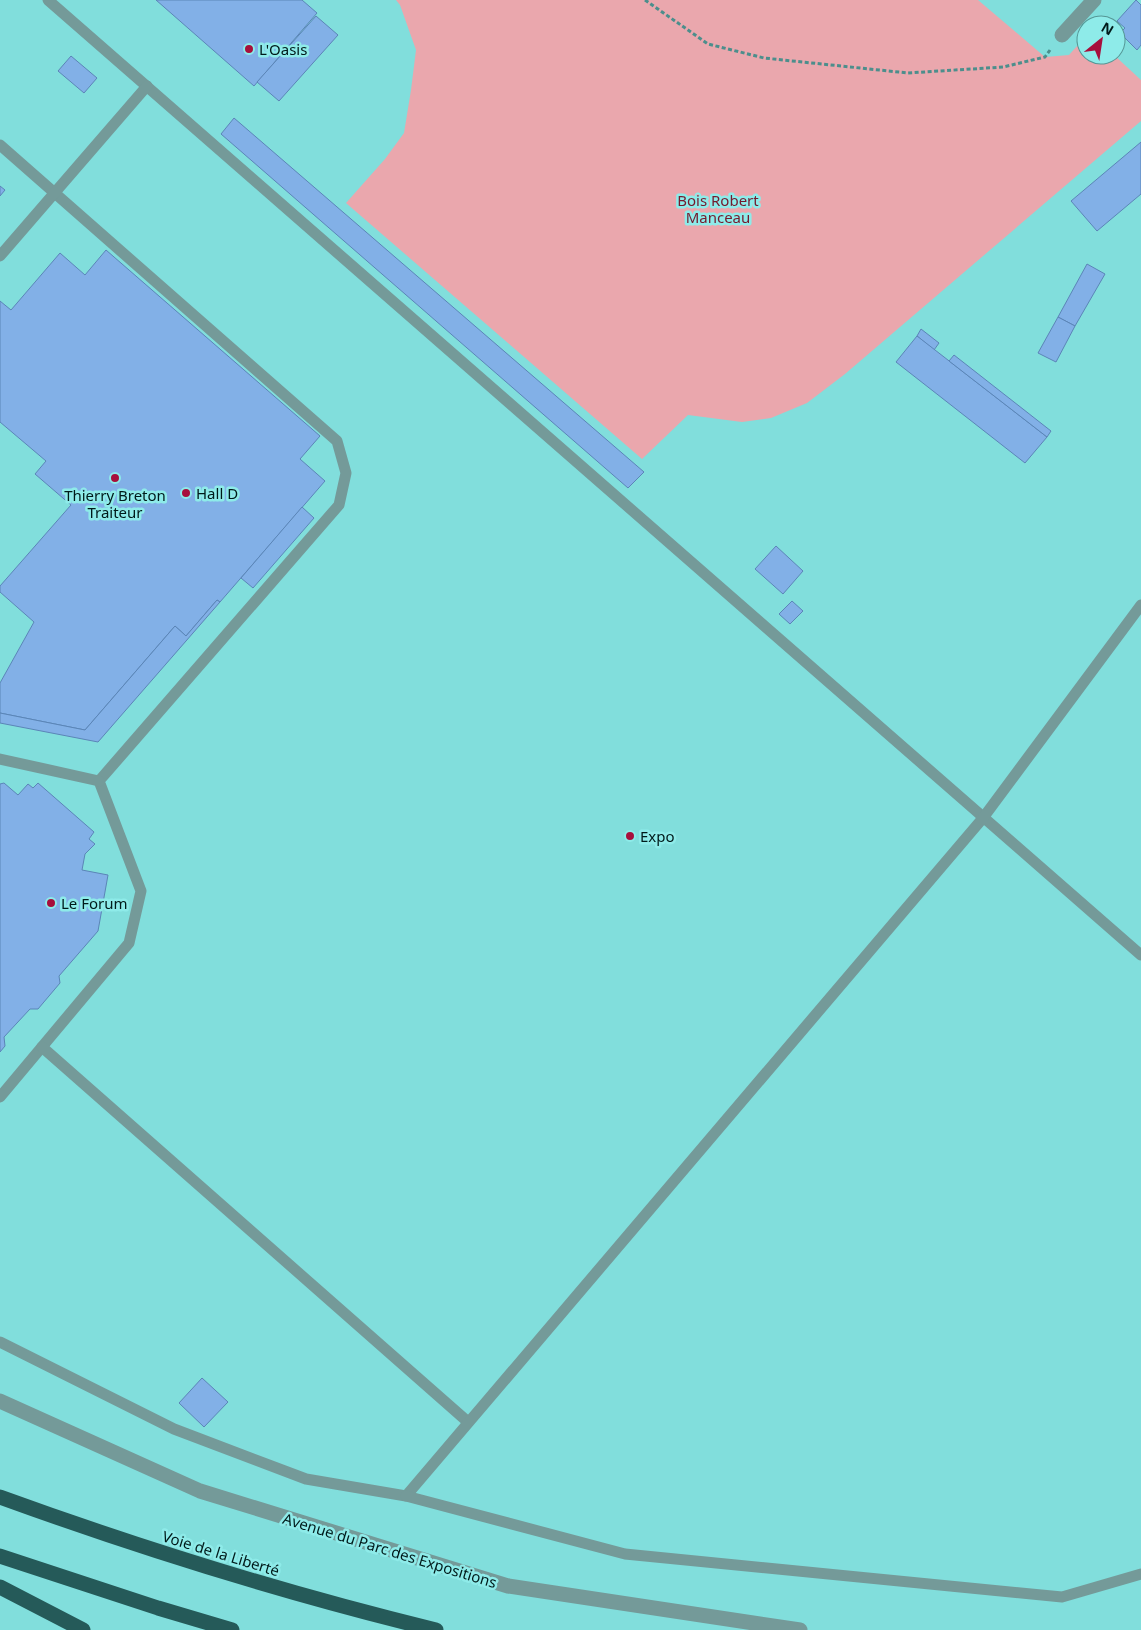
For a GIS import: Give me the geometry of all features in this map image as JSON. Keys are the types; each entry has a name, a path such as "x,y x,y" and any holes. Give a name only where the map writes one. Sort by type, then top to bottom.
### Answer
{"highway":[{"name":"Voie de la Liberté","path":"0,1497 189,1562 353,1609 436,1630"},
{"path":"0,1556 158,1608 232,1630"},
{"path":"0,1587 83,1630"}],"street":[{"path":"1062,35 1094,0"},
{"name":"Avenue du Parc des Expositions","path":"0,1401 200,1491 508,1586 800,1630"}],"lane":[{"path":"48,0 1141,955"},
{"path":"0,256 147,86"},
{"path":"0,145 337,441 346,473 339,505 99,781"},
{"path":"406,1496 984,818 1141,605"},
{"path":"0,758 99,781"},
{"path":"0,1097 129,942 141,891 99,781"},
{"path":"42,1047 468,1422"},
{"path":"0,1342 174,1429 306,1479 406,1496 625,1554 1062,1597 1141,1574"}],"path":[{"path":"645,0 708,44 764,58 908,73 1003,67 1045,57 1062,35"}],"green space":[{"name":"Bois Robert Manceau","path":"396,0 978,0 1045,57 1069,55 1076,47 1076,65 1125,65 1141,80 1141,121 845,374 807,403 771,418 742,422 688,415 642,459 346,203 385,159 404,133 416,50 400,5"}],"building":[{"name":"L'Oasis","path":"156,0 302,0 317,13 254,86"},
{"path":"1136,0 1141,5 1141,45 1137,50 1126,39 1126,15 1122,15"},
{"path":"316,16 338,35 279,101 257,82"},
{"path":"71,56 97,78 84,93 58,71"},
{"path":"234,118 644,472 628,488 221,134"},
{"path":"1141,142 1141,194 1097,231 1071,201"},
{"path":"0,186 5,190 0,196"},
{"name":"Hall D","path":"106,250 320,436 300,459 325,481 220,602 217,600 186,636 175,626 85,730 0,713 0,683 34,622 0,592 0,586 71,505 35,474 46,461 0,422 0,301 11,310 60,253 85,275"},
{"path":"1087,264 1105,274 1075,326 1058,317"},
{"path":"1058,317 1075,326 1056,362 1038,353"},
{"path":"921,329 939,343 934,350 917,336"},
{"path":"917,336 1047,437 1025,463 896,362"},
{"path":"954,355 1051,431 1047,437 949,361"},
{"path":"302,507 314,518 253,588 241,578"},
{"path":"776,546 803,571 783,594 755,569"},
{"path":"217,600 220,602 98,742 0,723 0,713 85,730 175,626 186,636"},
{"path":"792,601 803,611 790,624 779,614"},
{"name":"Le Forum","path":"4,783 18,795 28,784 33,788 38,783 94,832 89,839 95,844 85,854 82,870 108,875 98,931 59,976 60,983 38,1009 30,1009 4,1037 5,1046 0,1052 0,784"},
{"path":"202,1378 228,1402 204,1427 179,1403"}],"place":[{"name":"L'Oasis","path":"249,49"},
{"name":"Thierry Breton Traiteur","path":"115,478"},
{"name":"Hall D","path":"186,493"},
{"name":"Expo","path":"630,836"},
{"name":"Le Forum","path":"51,903"}]}
